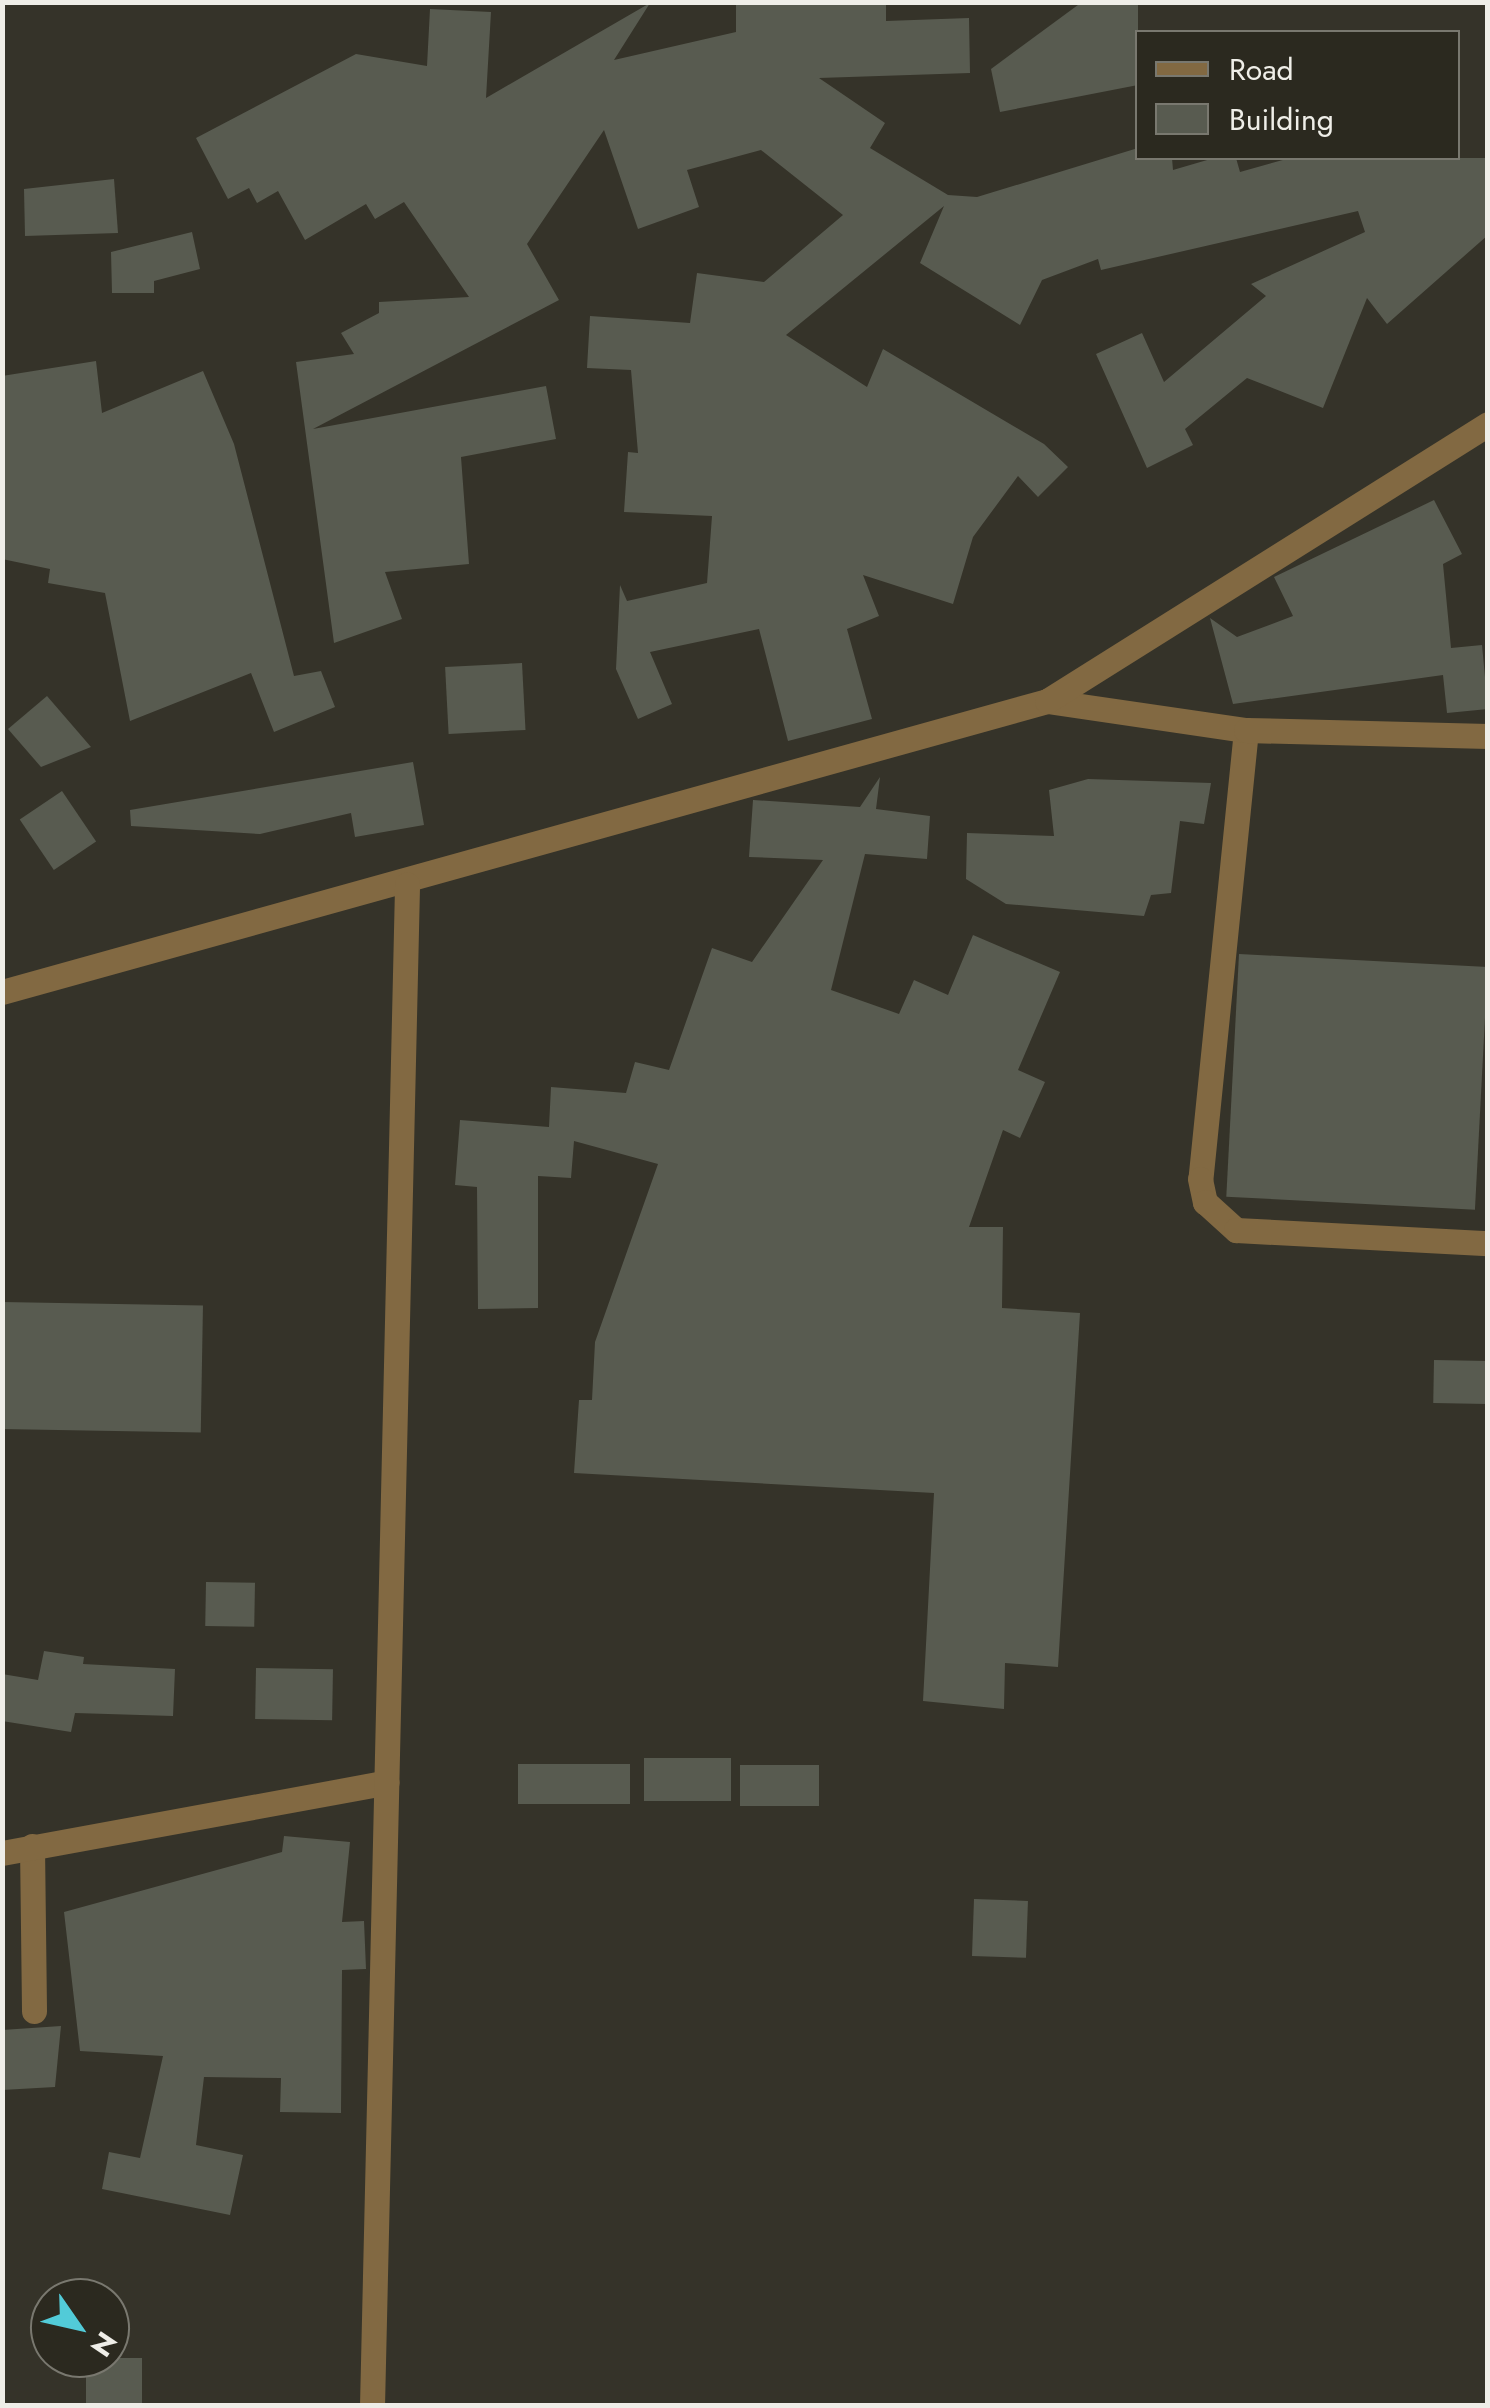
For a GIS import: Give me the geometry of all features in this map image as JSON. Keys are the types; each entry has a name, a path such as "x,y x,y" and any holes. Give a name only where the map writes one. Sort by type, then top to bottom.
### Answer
{"street":[{"path":"2,992 407,884 1047,701 1488,424"},
{"path":"1047,701 1246,730 1488,736"},
{"path":"1246,730 1200,1179 1205,1202 1236,1230 1488,1243"},
{"path":"372,2406 407,884"},
{"path":"2,1853 387,1782"},
{"path":"32,1846 34,2011"}],"building":[{"path":"736,2 886,2 886,21 969,18 970,73 819,78 885,123 870,148 948,195 977,197 1135,149 1135,160 1172,160 1173,170 1207,160 1237,160 1240,172 1283,160 1488,158 1488,235 1387,324 1367,298 1323,408 1247,378 1185,429 1193,445 1147,468 1096,354 1142,333 1164,382 1266,296 1251,284 1365,232 1358,211 1101,270 1098,259 1042,280 1020,325 920,263 944,206 786,335 867,387 883,349 1044,444 1068,467 1038,497 1018,476 973,537 953,604 863,575 879,616 847,629 872,719 788,741 759,629 650,652 672,704 638,719 616,669 620,585 627,601 707,583 712,516 624,512 628,452 638,453 631,370 587,368 590,316 690,323 697,273 764,282 843,215 761,150 687,170 699,207 638,229 604,130 527,244 559,300 313,429 546,386 556,439 461,457 469,564 385,572 402,619 334,643 296,362 354,354 341,333 379,313 379,302 469,297 404,202 375,219 366,204 305,240 278,191 257,203 249,188 228,199 196,138 356,54 427,66 430,9 491,12 486,98 650,3 614,60 736,32"},
{"path":"1082,2 1138,2 1135,86 1000,112 991,69"},
{"path":"114,179 118,233 25,236 24,189"},
{"path":"192,232 200,269 154,281 154,293 112,293 111,252"},
{"path":"96,361 102,413 203,371 234,444 294,676 321,671 335,707 274,732 251,673 130,721 105,593 48,583 50,569 2,559 2,376"},
{"path":"1434,500 1462,554 1443,564 1451,648 1482,645 1488,709 1447,713 1443,675 1233,704 1210,618 1237,637 1293,616 1274,577"},
{"path":"522,663 526,730 449,734 445,667"},
{"path":"47,696 91,747 41,767 8,729"},
{"path":"413,762 424,825 355,837 351,813 260,834 131,826 130,810"},
{"path":"880,777 876,809 930,816 927,859 865,854 831,990 899,1014 914,980 948,995 973,935 1060,972 1018,1070 1045,1082 1020,1138 1003,1130 969,1227 1003,1227 1002,1308 1080,1313 1058,1667 1005,1663 1004,1709 923,1701 934,1493 574,1473 579,1400 592,1400 595,1342 658,1164 574,1141 571,1178 538,1176 538,1308 478,1309 477,1187 455,1185 460,1120 549,1127 551,1087 626,1093 635,1062 669,1070 712,948 752,962 823,860 749,857 753,800 860,807"},
{"path":"1088,779 1211,783 1204,824 1180,821 1171,893 1151,895 1144,916 1006,904 966,879 967,833 1054,836 1049,790"},
{"path":"62,791 96,842 54,870 20,820"},
{"path":"1239,954 1488,967 1475,1210 1226,1197"},
{"path":"2,1302 203,1306 201,1432 2,1429"},
{"path":"1434,1360 1488,1361 1487,1404 1433,1403"},
{"path":"206,1582 255,1583 254,1627 205,1626"},
{"path":"44,1651 84,1657 83,1664 175,1669 173,1716 75,1713 71,1732 2,1721 2,1674 38,1680"},
{"path":"256,1668 333,1669 332,1720 255,1719"},
{"path":"644,1758 731,1758 731,1801 644,1801"},
{"path":"518,1764 630,1764 630,1804 518,1804"},
{"path":"740,1765 819,1765 819,1806 740,1806"},
{"path":"284,1836 350,1842 342,1922 364,1921 366,1969 342,1970 341,2113 280,2112 281,2078 204,2077 196,2145 243,2155 230,2215 102,2189 109,2152 140,2158 163,2056 80,2051 64,1912 282,1852"},
{"path":"974,1899 1028,1901 1026,1958 972,1956"},
{"path":"61,2026 55,2087 2,2090 2,2030"},
{"path":"130,2358 142,2358 142,2406 86,2406 86,2378 130,2378"}]}
